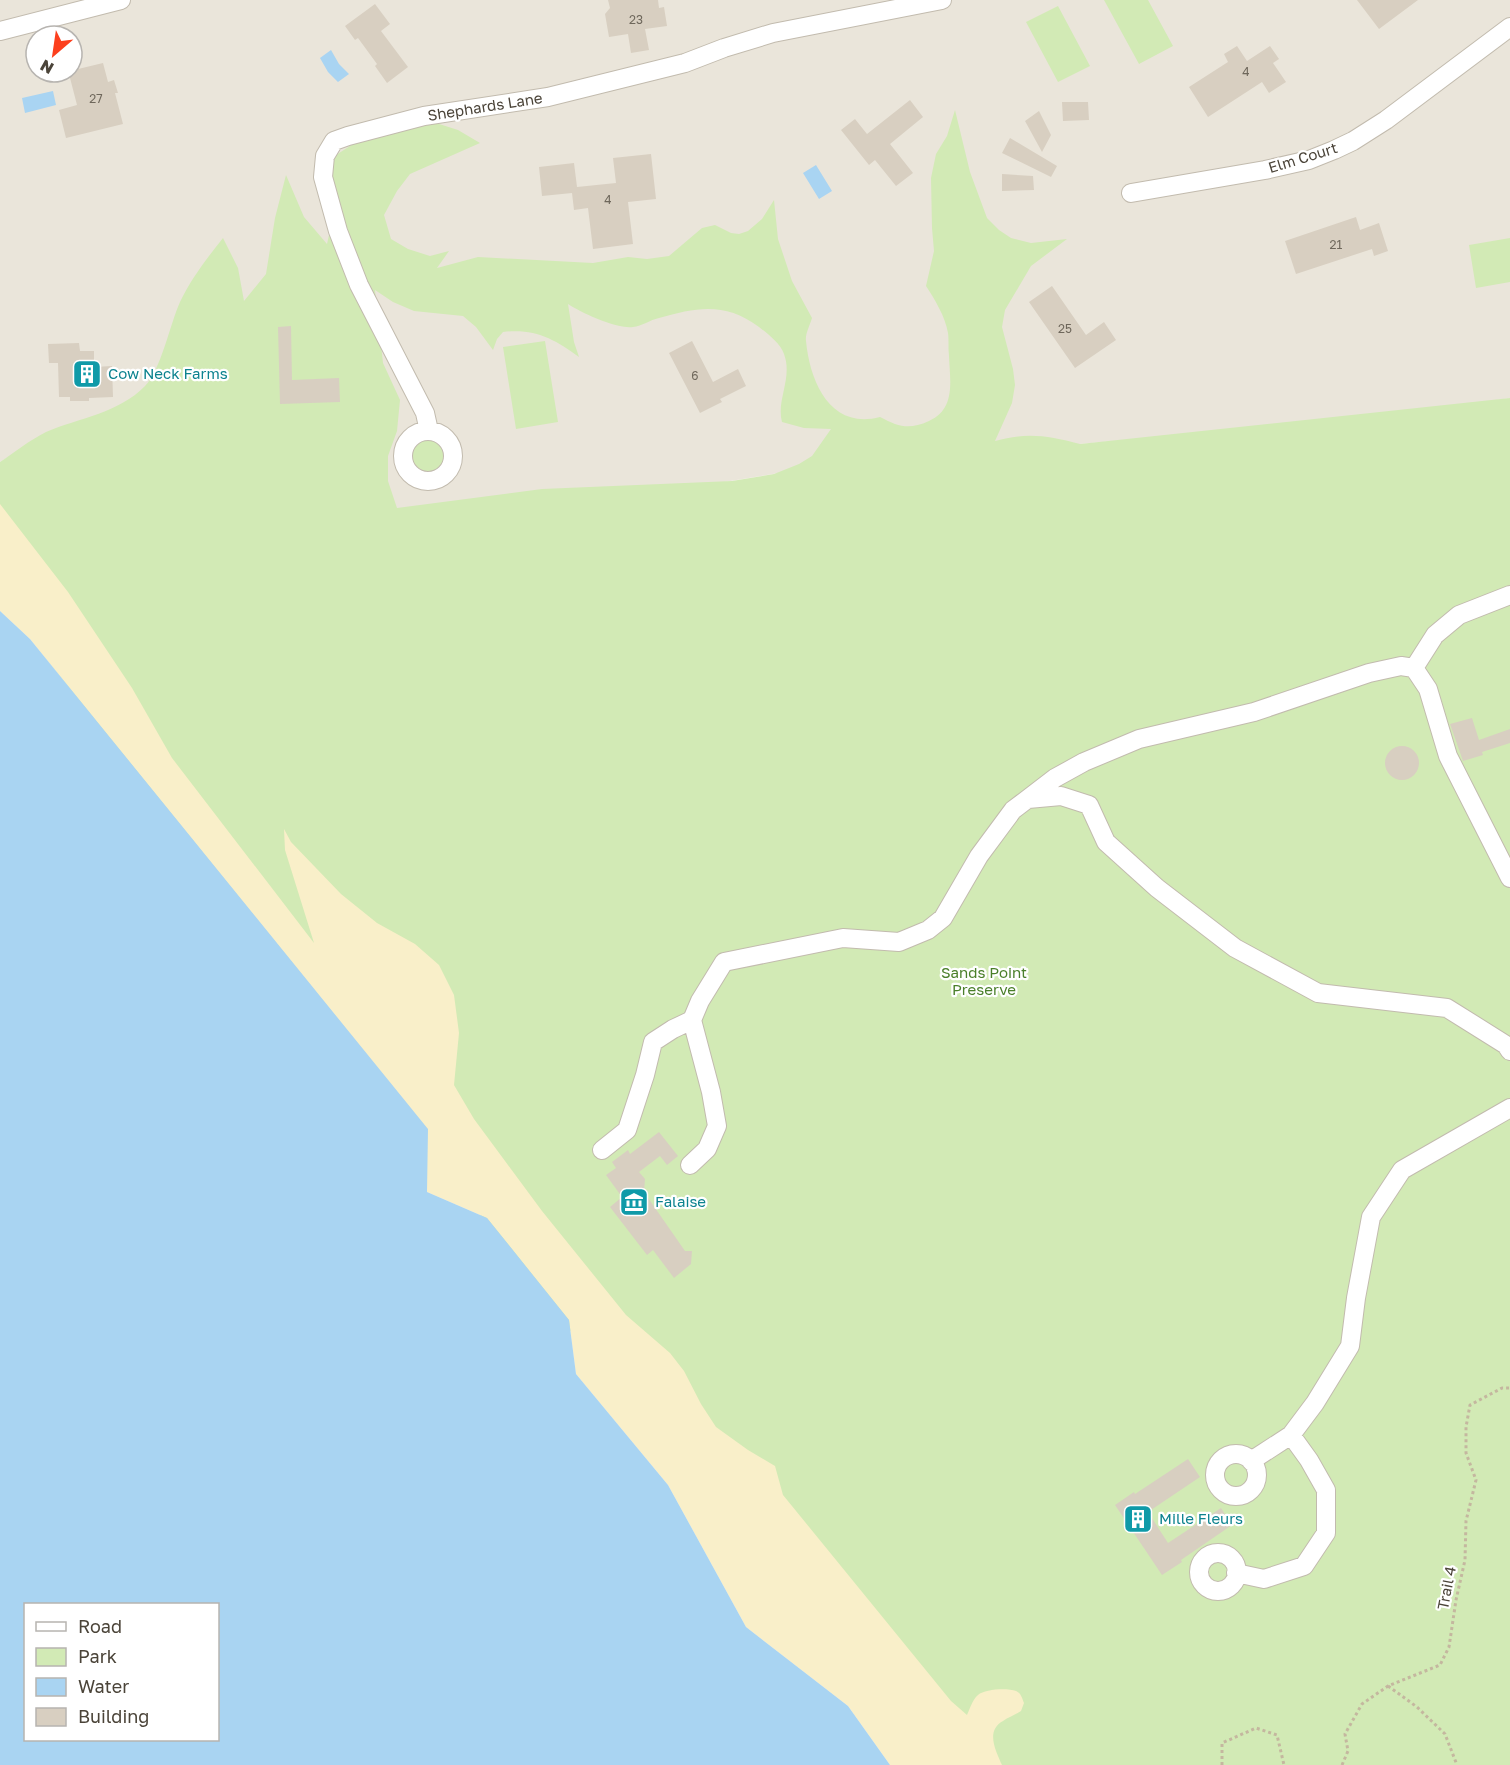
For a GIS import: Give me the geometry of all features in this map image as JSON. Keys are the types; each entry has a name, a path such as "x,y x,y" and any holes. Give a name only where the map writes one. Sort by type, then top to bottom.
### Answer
{"street":[{"path":"0,31 121,0"},
{"name":"Shephards Lane","path":"429,431 424,413 359,285 338,231 323,177 325,156 334,141 348,135 424,116 548,97 686,63 773,33 942,0"},
{"name":"Elm Court","path":"1131,193 1265,170 1334,150 1386,120 1510,27"},
{"path":"1414,668 1435,635 1459,615 1510,596"},
{"path":"690,1165 707,1149 717,1126 711,1092 692,1020 700,1001 724,962 843,938 900,942 928,930 943,918 979,856 1013,810 1054,778 1084,762 1138,739 1254,712 1369,673 1401,666 1414,668 1428,689 1448,756 1510,878"},
{"path":"1026,800 1061,796 1089,805 1106,842 1157,888 1235,948 1318,993 1447,1008 1506,1045 1510,1051"},
{"path":"602,1150 627,1130 653,1042 692,1020"},
{"path":"1251,1461 1291,1435 1315,1403 1350,1346 1371,1217 1402,1170 1510,1108"},
{"path":"1236,1573 1264,1579 1304,1566 1326,1533 1326,1490 1291,1435"}],"path":[{"name":"Trail 4","path":"1341,1765 1348,1751 1345,1734 1362,1704 1388,1686 1440,1665 1449,1647 1464,1560 1466,1521 1476,1480 1466,1453 1466,1427 1470,1405 1502,1388 1510,1388"},
{"path":"1388,1686 1417,1707 1445,1734 1457,1765"},
{"path":"1222,1765 1222,1743 1256,1728 1277,1735 1284,1765"}],"shaded area":[{"path":"0,0 1510,0 1510,398 1377,418 816,467 552,510 397,508 8,457 0,462"}],"green space":[{"path":"1104,0 1148,0 1173,46 1139,64"},
{"path":"1058,6 1090,66 1058,82 1026,22"},
{"name":"Sands Point Preserve","path":"955,110 970,172 987,218 999,230 1011,238 1031,243 1067,239 1031,266 1005,310 1002,327 1015,385 1012,403 995,441 1038,436 1080,444 1510,398 1510,1765 909,1765 0,599 0,462 46,432 111,409 135,395 145,386 156,369 184,293 223,238 238,268 244,301 266,274 275,218 286,175 304,217 327,244 336,204 327,173 333,157 353,144 384,132 436,123 458,130 480,143 410,174 397,191 384,215 391,239 408,249 430,256 449,251 437,268 478,257 593,263 628,257 647,259 669,256 702,228 715,225 731,233 739,234 748,231 762,219 774,200 778,239 792,281 812,318 806,341 808,357 818,387 836,410 848,417 863,419 880,417 899,425 910,426 922,424 938,416 944,409 950,393 947,327 926,286 934,251 931,178 936,154 947,136","holes":["375,290 393,302 414,311 463,316 476,327 493,350 497,339 503,332 514,331 544,336 579,357 574,342 568,304 599,320 626,327 686,311 723,310 747,319 759,327 777,342 782,350 787,372 781,405 782,422 804,428 831,429 812,456 774,474 732,481 542,489 397,508 388,481 388,456 397,431 400,400 383,363"]},
{"path":"1510,238 1510,282 1476,288 1469,245"},
{"path":"545,341 558,422 516,429 503,347"},
{"path":"428,438 441,443 446,456 441,469 428,474 415,469 410,456 415,443"}],"sand":[{"path":"0,504 68,592 132,688 172,758 314,943 285,850 284,829 291,842 341,894 377,923 415,944 439,965 454,995 459,1033 454,1085 474,1119 542,1211 626,1315 670,1353 684,1371 716,1427 775,1466 783,1495 951,1701 967,1715 974,1699 981,1693 991,1690 1007,1690 1020,1694 1024,1703 1021,1711 1003,1721 994,1730 993,1742 1002,1765 890,1765 848,1706 746,1627 668,1485 576,1374 569,1320 487,1218 427,1192 427,1129 30,639 0,611"}],"water":[{"path":"331,50 339,64 349,74 338,82 328,72 320,58"},
{"path":"53,91 56,105 25,113 22,98"},
{"path":"816,165 832,191 819,199 803,173"},
{"path":"0,611 30,639 428,1129 427,1192 487,1218 569,1320 576,1374 668,1485 746,1627 848,1706 890,1765 0,1765"}],"building":[{"path":"608,0 658,0 659,8 664,7 667,26 645,29 649,50 631,53 628,34 609,37 605,14 610,8"},
{"path":"1357,0 1418,0 1379,29"},
{"path":"375,4 390,24 381,31 408,67 387,83 375,66 377,64 358,38 355,40 345,26"},
{"path":"1237,46 1247,61 1270,46 1279,59 1273,63 1286,82 1269,93 1262,82 1208,117 1189,87 1228,62 1224,54"},
{"path":"103,63 108,82 114,80 123,124 66,138 59,110 77,105 72,84 84,84 84,68"},
{"path":"910,100 923,117 890,144 913,173 896,186 875,160 869,165 841,130 855,119 867,134"},
{"path":"1062,102 1088,102 1089,120 1063,121"},
{"path":"1039,111 1051,135 1042,152 1025,121"},
{"path":"1010,138 1057,166 1051,177 1002,153"},
{"path":"651,154 656,199 628,202 633,244 593,249 588,208 574,210 572,193 542,196 539,167 574,163 577,187 616,183 613,158"},
{"path":"1002,174 1033,176 1034,190 1002,191"},
{"path":"1356,217 1360,230 1379,223 1388,251 1374,256 1372,249 1296,274 1285,241"},
{"path":"1052,286 1086,335 1104,322 1116,340 1075,368 1029,302"},
{"path":"291,326 292,380 339,378 340,402 280,404 278,327"},
{"path":"692,341 713,382 738,369 746,386 720,399 722,402 700,413 669,353"},
{"name":"Cow Neck Farms","path":"79,343 80,351 94,351 94,367 112,366 113,397 70,401 70,397 59,397 58,363 49,363 48,344"},
{"path":"1472,718 1479,740 1510,729 1510,743 1463,761 1450,724"},
{"path":"1402,746 1414,751 1419,763 1414,775 1402,780 1390,775 1385,763 1390,751"},
{"name":"Falaise","path":"659,1132 678,1156 667,1165 660,1156 639,1172 645,1179 644,1192 685,1251 692,1251 691,1264 674,1278 653,1250 647,1255 610,1207 622,1197 606,1175 616,1168 612,1162 628,1150 630,1154"},
{"name":"Mille Fleurs","path":"1188,1459 1200,1477 1148,1512 1168,1543 1221,1508 1232,1525 1162,1575 1115,1505"}],"place":[{"name":"Cow Neck Farms","path":"87,374"},
{"name":"Falaise","path":"634,1202"},
{"name":"Mille Fleurs","path":"1138,1519"}]}
